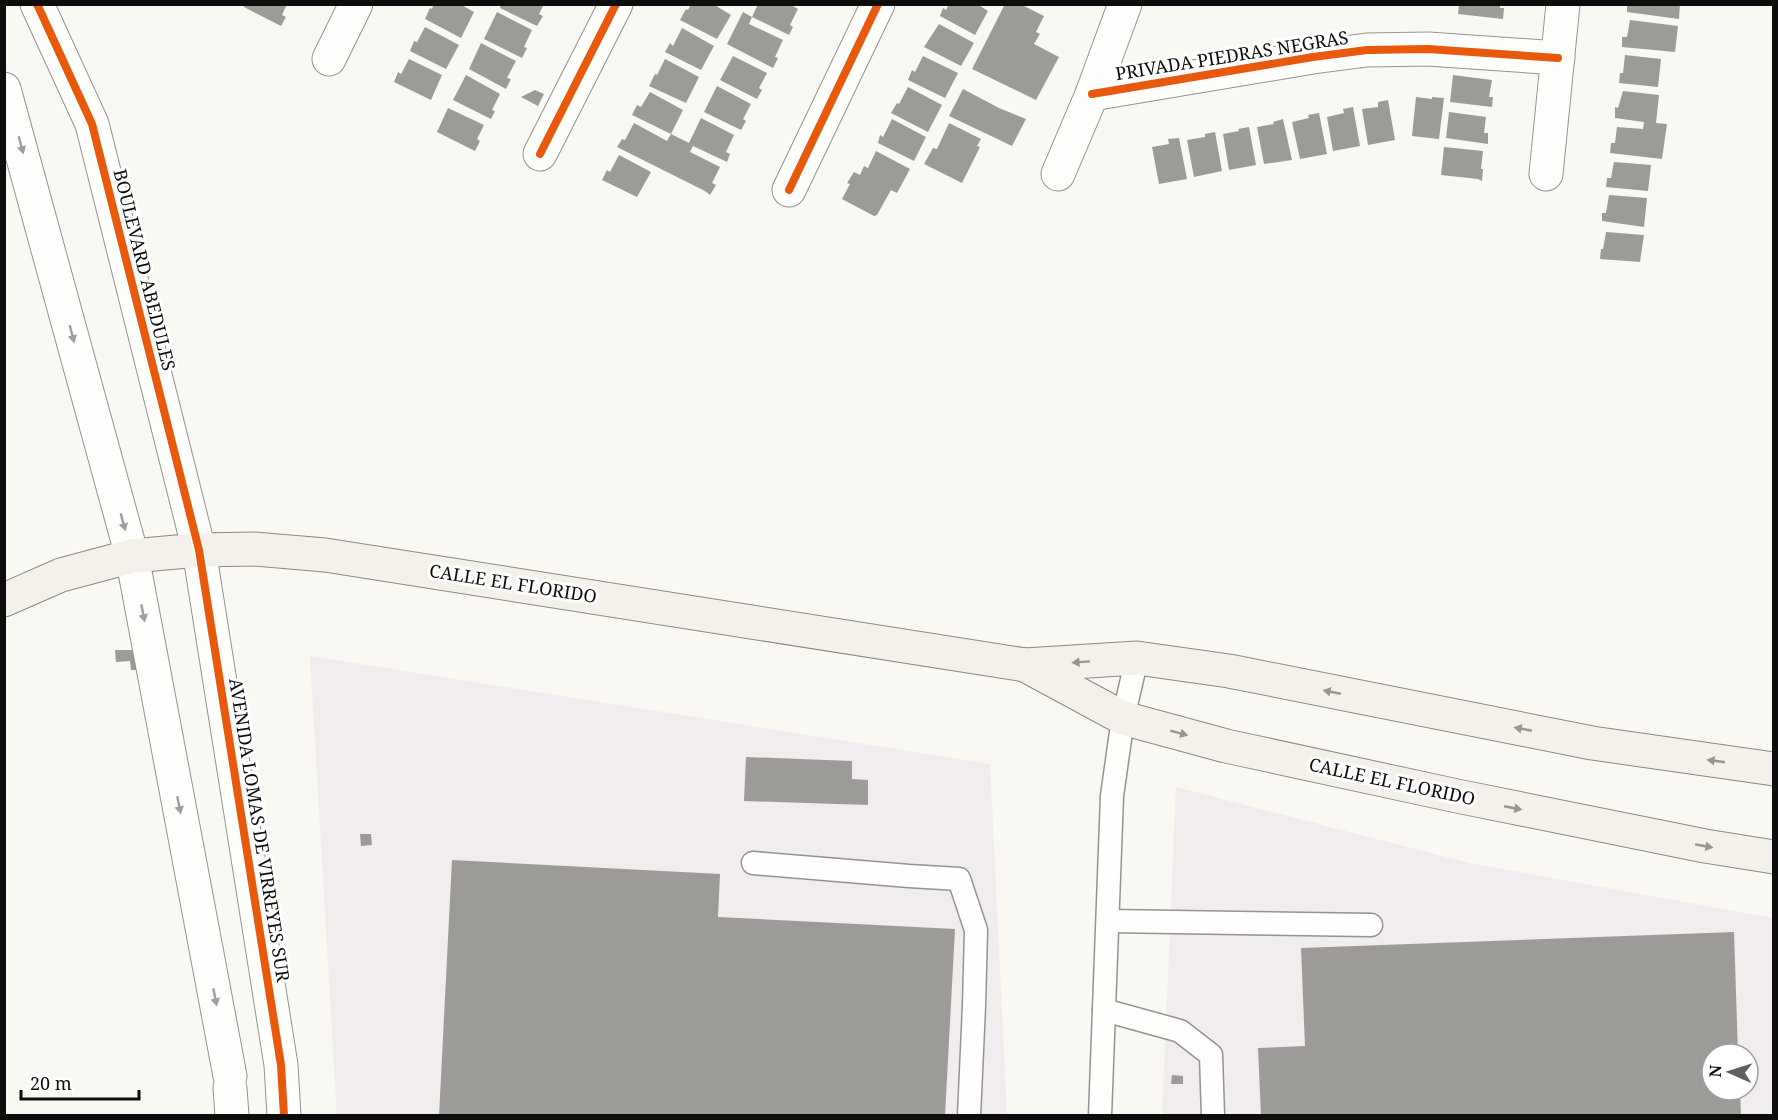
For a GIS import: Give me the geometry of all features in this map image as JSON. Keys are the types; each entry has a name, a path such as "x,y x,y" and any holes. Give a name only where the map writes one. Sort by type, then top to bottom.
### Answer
{"main road":[{"name":"CALLE EL FLORIDO","path":"4,600 61,575 132,556 199,550 254,549 325,555 1025,665 1137,658 1229,671 1592,743 1773,770"},
{"name":"CALLE EL FLORIDO","path":"1025,665 1123,718 1226,746 1457,796 1705,846 1773,857"}],"street":[{"name":"BOULEVARD ABEDULES","path":"37,4 92,123 199,550"},
{"path":"329,59 356,4"},
{"path":"540,154 615,4"},
{"path":"789,190 878,4"},
{"path":"1059,174 1092,94 1125,4"},
{"path":"1546,174 1563,4"},
{"name":"PRIVADA PIEDRAS NEGRAS","path":"1092,94 1367,50 1428,49 1557,58"},
{"path":"4,89 132,556 231,1093"},
{"name":"AVENIDA LOMAS DE VIRREYES SUR","path":"199,550 281,1065 284,1116"}],"lane":[{"path":"1100,1116 1112,796 1123,718 1137,658"},
{"path":"753,863 959,879 976,930 969,1116"},
{"path":"1108,921 1371,926"},
{"path":"1104,1010 1180,1031 1211,1055 1213,1116"}],"shaded area":[{"path":"310,656 990,764 1007,1115 336,1115"},
{"path":"1176,787 1469,863 1773,918 1773,1115 1162,1116"}],"building":[{"path":"245,4 287,4 282,15 286,17 281,26 244,7"},
{"path":"434,4 460,4 474,12 461,38 425,19"},
{"path":"501,4 544,4 539,14 543,16 537,26 500,8"},
{"path":"691,4 713,4 731,15 717,39 680,20"},
{"path":"758,4 789,4 798,9 790,25 793,27 789,35 752,17"},
{"path":"949,4 977,4 988,11 975,35 940,16 943,8 946,10"},
{"path":"1005,4 1020,4 1044,16 1036,32 1040,34 1034,44 1059,57 1036,100 972,69"},
{"path":"1627,4 1680,4 1679,19 1627,12"},
{"path":"1459,5 1500,5 1500,8 1504,8 1503,19 1458,14"},
{"path":"497,12 532,30 524,47 527,48 522,58 484,39"},
{"path":"743,12 752,17 749,24 783,40 775,57 778,58 773,68 727,44"},
{"path":"1630,20 1678,26 1675,52 1622,47 1622,37 1627,37"},
{"path":"939,24 974,43 961,66 924,47"},
{"path":"425,27 459,45 446,69 410,51 414,41 417,42"},
{"path":"682,28 714,46 701,70 665,52 670,43 673,46"},
{"path":"481,43 516,61 507,78 511,79 506,89 469,69"},
{"path":"1625,55 1661,59 1658,87 1619,83 1620,73 1623,73"},
{"path":"733,56 767,73 759,88 762,90 757,99 720,80"},
{"path":"923,56 958,73 945,98 908,80 912,70 915,72"},
{"path":"409,59 442,75 431,100 394,82 398,72 401,74"},
{"path":"665,59 699,77 686,103 649,86"},
{"path":"466,75 500,94 492,110 495,111 491,119 453,100"},
{"path":"1453,75 1492,80 1489,97 1493,97 1492,107 1450,102"},
{"path":"717,86 751,104 743,119 746,121 741,130 704,112"},
{"path":"908,87 942,105 928,132 891,113"},
{"path":"963,89 1026,119 1012,146 949,116"},
{"path":"535,90 544,94 538,106 521,97"},
{"path":"1623,91 1659,95 1656,123 1667,124 1662,159 1610,153 1611,143 1615,143 1617,127 1643,129 1644,122 1615,118 1615,107 1618,108"},
{"path":"650,92 683,110 671,134 632,115 637,105 641,107"},
{"path":"1416,97 1444,98 1439,139 1412,136"},
{"path":"1388,100 1395,140 1368,145 1362,109 1378,107 1378,102"},
{"path":"1353,107 1360,146 1333,151 1327,117 1344,113 1343,109"},
{"path":"448,108 484,125 477,139 480,141 475,151 437,132"},
{"path":"1449,112 1486,117 1484,133 1488,133 1488,144 1446,138"},
{"path":"1319,113 1327,154 1300,159 1292,122"},
{"path":"701,118 734,135 726,152 730,154 727,162 693,146 690,152 720,167 712,183 716,185 710,195 617,147 622,139 625,140 634,123 667,141 671,134 689,143"},
{"path":"892,119 926,137 914,161 878,143 880,135 883,137"},
{"path":"1283,119 1292,160 1264,164 1257,127 1274,124 1273,122"},
{"path":"949,123 981,139 977,146 980,147 962,183 924,164 933,148 937,149"},
{"path":"1249,127 1256,165 1229,170 1223,134"},
{"path":"1215,132 1222,171 1194,177 1187,140 1205,137 1205,134"},
{"path":"1179,138 1187,179 1159,184 1152,147 1169,144 1168,139"},
{"path":"1444,147 1483,151 1482,181 1441,175"},
{"path":"876,151 910,169 897,193 891,190 877,215 874,216 842,199 850,184 847,183 854,172 860,175 864,166 868,168"},
{"path":"619,155 651,172 637,197 602,180 607,170 610,172"},
{"path":"1614,162 1651,165 1648,191 1606,187 1607,178 1611,178"},
{"path":"1609,195 1647,198 1644,227 1602,221 1602,213 1606,213"},
{"path":"1606,232 1644,235 1640,262 1600,259"},
{"path":"115,650 135,650 138,670 131,670 130,661 116,662"},
{"path":"746,757 852,761 852,779 868,780 868,805 744,801"},
{"path":"360,834 371,834 372,845 361,846"},
{"path":"452,860 720,874 718,917 955,929 945,1116 439,1116"},
{"path":"1734,932 1738,1042 1700,1042 1700,1102 1740,1102 1741,1116 1261,1116 1258,1048 1305,1046 1301,948"},
{"path":"1172,1075 1183,1076 1183,1084 1171,1084"}],"cycle path":[{"path":"37,4 92,124 199,550 281,1065 284,1116"},
{"path":"540,154 616,4"},
{"path":"789,190 878,4"},
{"path":"1092,94 1367,50 1428,49 1558,58"}]}
